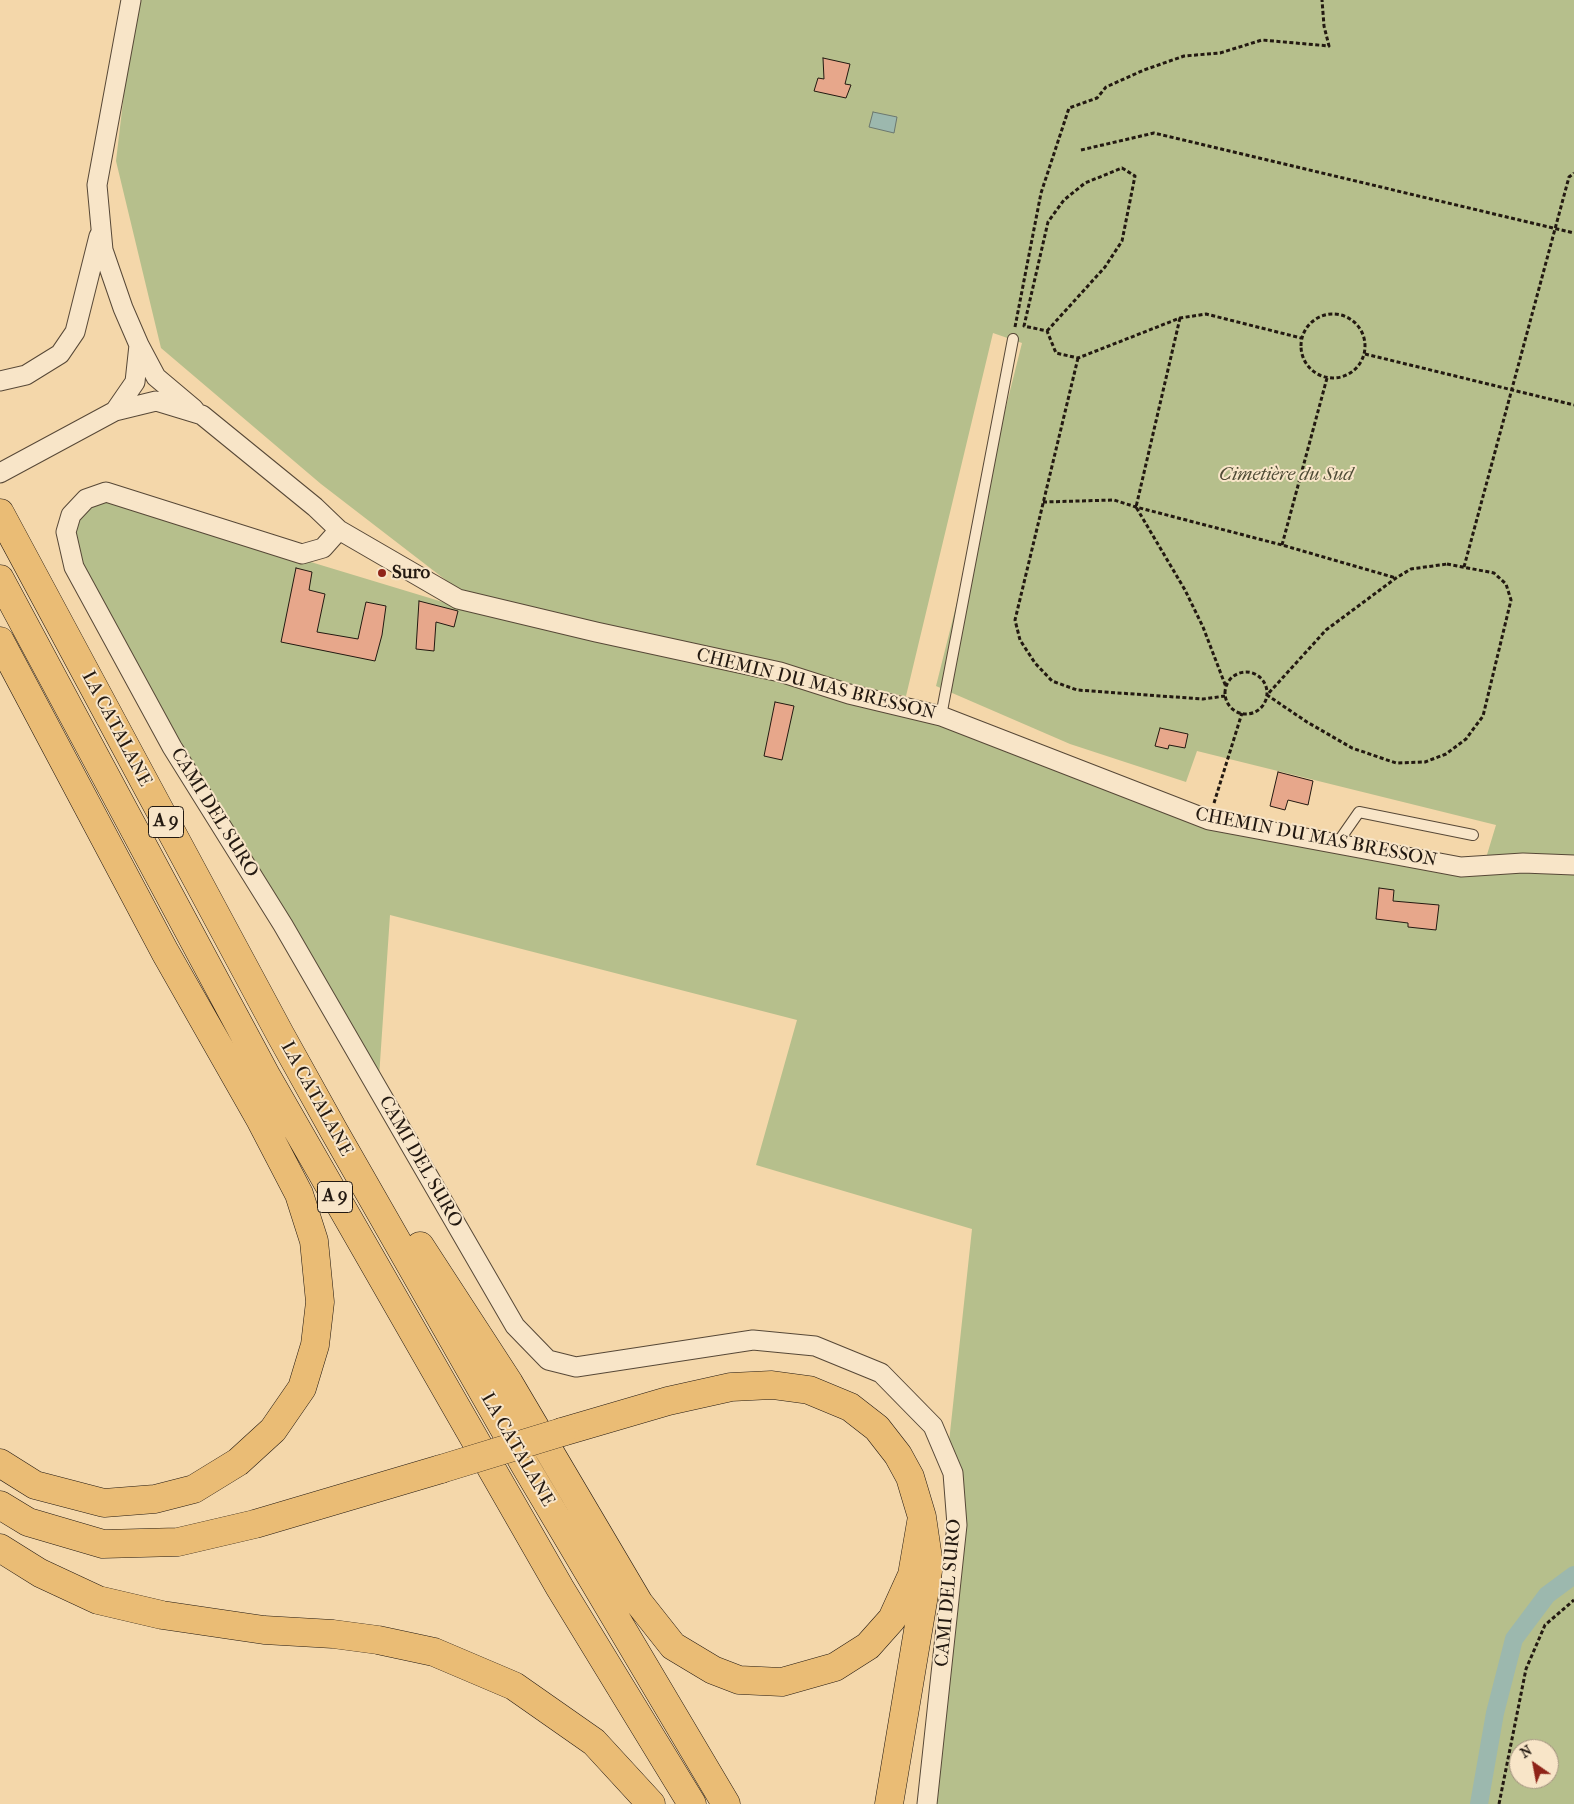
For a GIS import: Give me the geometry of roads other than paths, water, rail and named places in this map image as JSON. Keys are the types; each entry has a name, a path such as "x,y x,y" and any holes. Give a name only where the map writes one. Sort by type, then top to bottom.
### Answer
{"highway":[{"name":"LA CATALANE","path":"0,513 334,1131 526,1467 726,1804"},
{"name":"LA CATALANE","path":"0,579 292,1120 560,1588 692,1804"},
{"path":"0,642 166,952 260,1119 299,1194 314,1241 320,1302 315,1345 302,1388 273,1430 238,1462 194,1489 156,1499 104,1503 35,1485 0,1463"},
{"path":"334,1131 378,1172 424,1254 509,1383 639,1603 673,1646 713,1670 739,1680 782,1682 835,1667 868,1646 892,1619 912,1575 922,1517"},
{"path":"0,1505 28,1522 103,1544 178,1542 255,1524 668,1401 731,1388 772,1385 809,1390 850,1407 877,1428 898,1454 910,1477 922,1517 929,1565 889,1804"},
{"path":"0,1548 40,1573 98,1600 162,1615 264,1630 333,1634 378,1640 434,1652 514,1686 594,1742 651,1804"}],"street":[{"path":"131,0 97,185 103,250 138,345 156,377 202,415"},
{"path":"0,381 26,375 60,354 75,332 101,227"},
{"path":"115,411 135,382 138,345"},
{"name":"CHEMIN DU MAS BRESSON","path":"0,473 115,411 156,401 202,415 315,507 339,530 458,598 596,632 780,672 849,694 941,716 1209,820 1461,867 1523,863 1574,865"},
{"name":"CAMI DEL SURO","path":"339,530 324,548 302,554 106,492 86,500 70,515 66,532 74,567 172,747 283,925 515,1326 548,1360 576,1367 753,1340 815,1346 881,1373 933,1426 953,1473 957,1525 927,1804"}],"lane":[{"path":"941,716 1013,339"},
{"path":"1336,845 1359,812 1473,835"}],"water":[{"path":"873,112 897,117 894,133 869,127"}],"waterway":[{"path":"1479,1804 1495,1713 1514,1639 1547,1595 1574,1575"}],"place":[{"name":"Suro","path":"382,573"}],"park label":[{"name":"Cimetière du Sud","path":"1286,475"}]}
